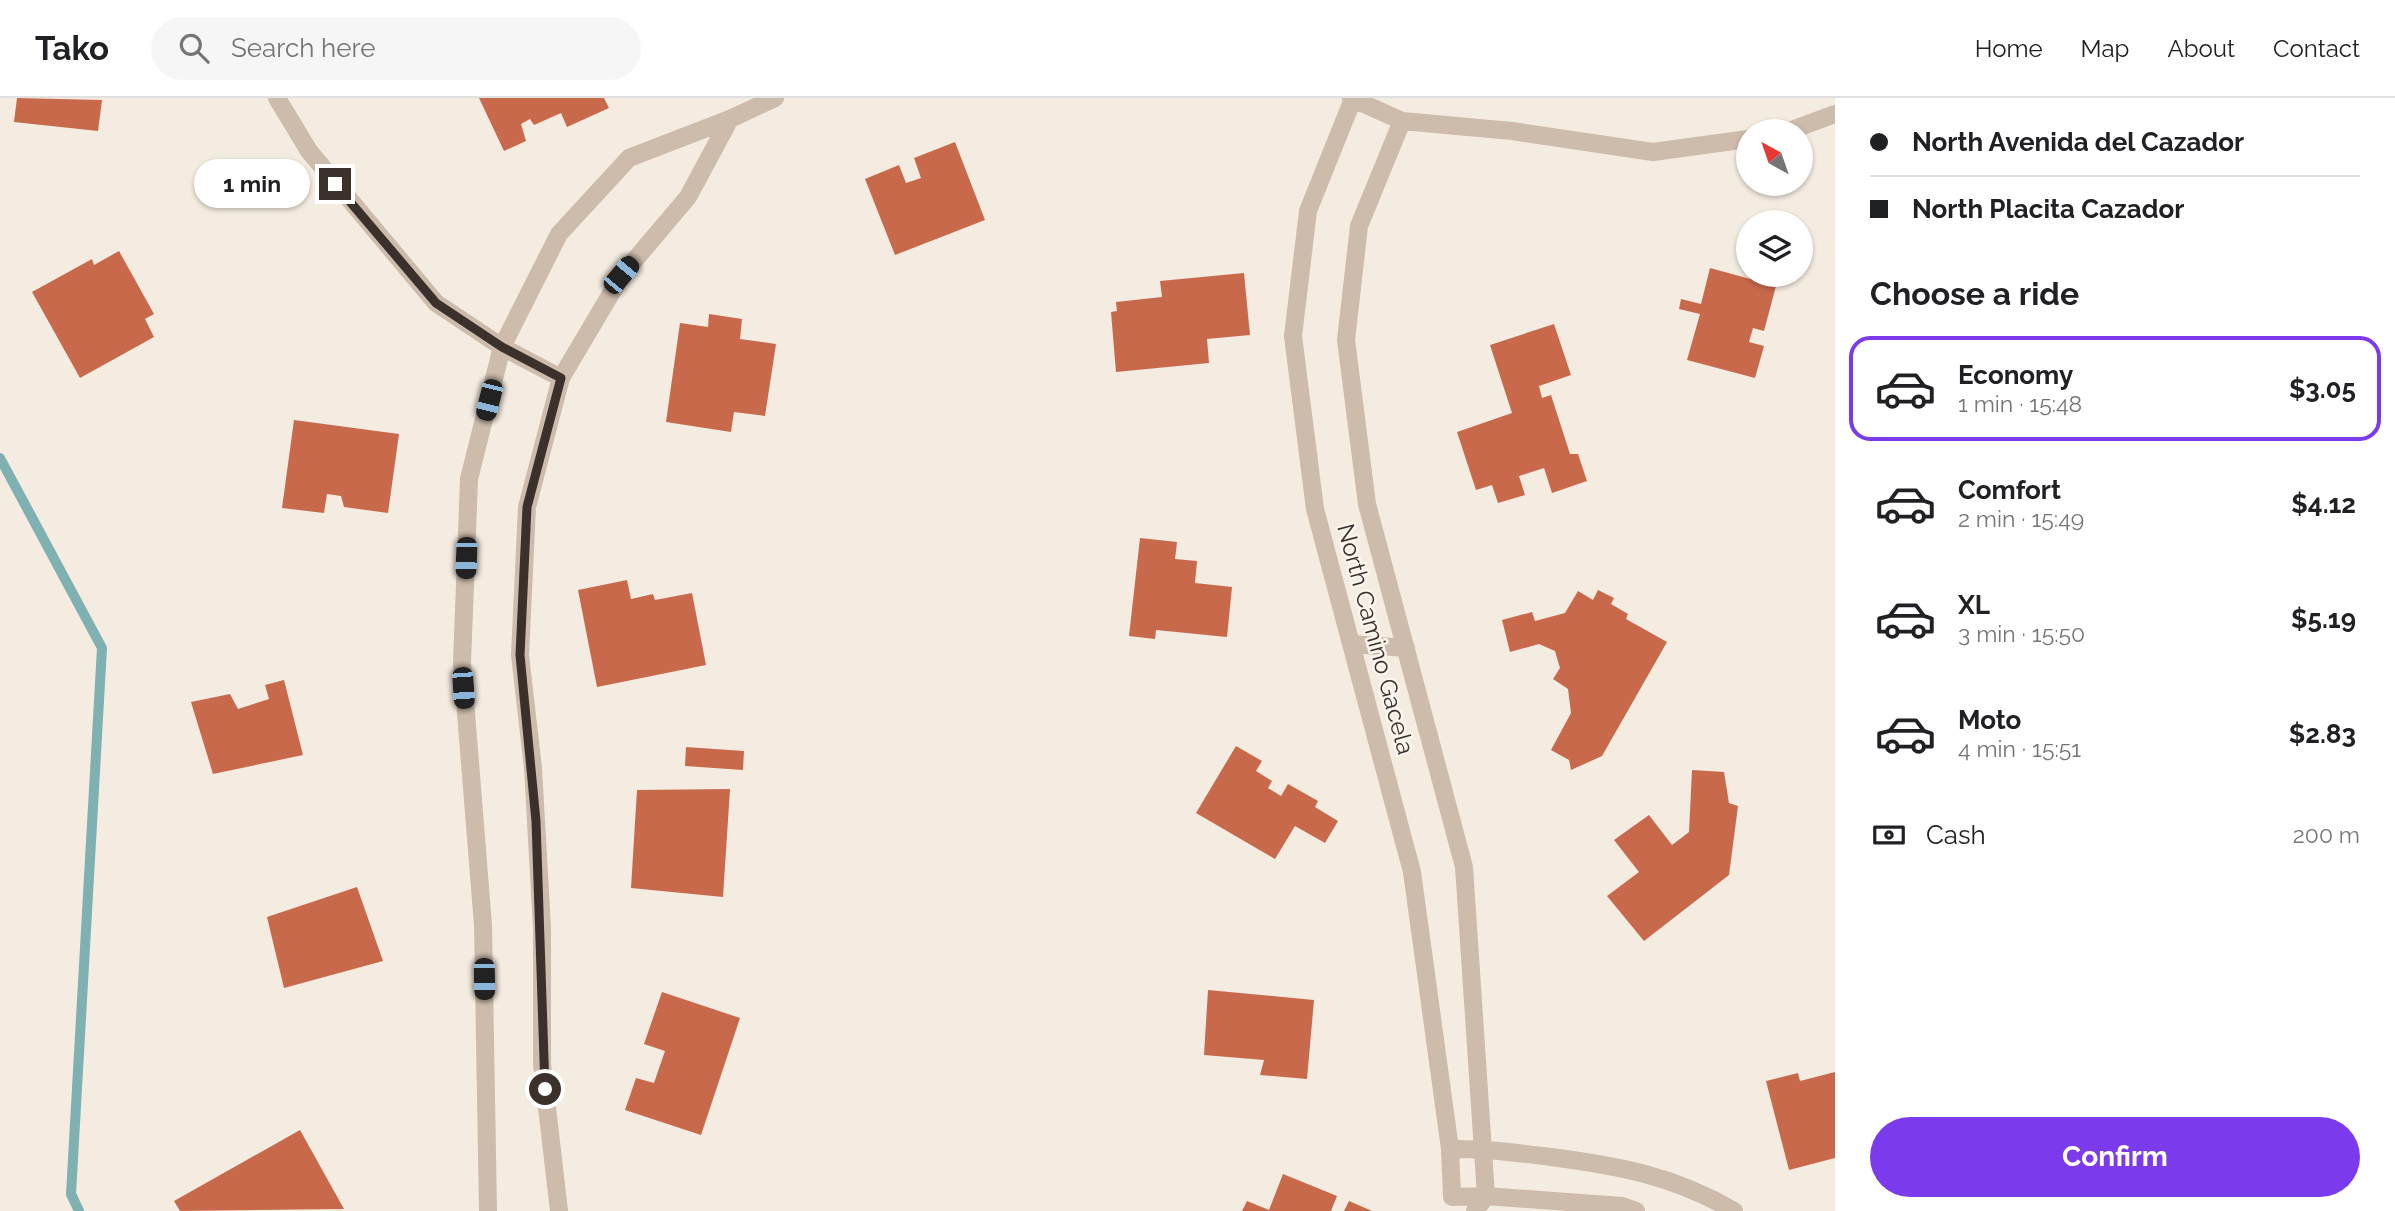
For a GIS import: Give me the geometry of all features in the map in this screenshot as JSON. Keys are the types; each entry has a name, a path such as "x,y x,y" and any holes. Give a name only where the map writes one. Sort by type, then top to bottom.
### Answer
{"street":[{"path":"277,98 309,150 436,303 502,347 561,378"},
{"path":"488,1211 483,925 461,663 469,479 502,347 559,234 629,158 730,120 775,98"},
{"path":"1352,98 1402,121 1511,131 1653,152 1736,141"},
{"name":"North Camino Gacela","path":"1352,98 1308,211 1293,336 1315,509 1412,872 1457,1204"},
{"path":"1813,122 1835,114"},
{"path":"559,1211 542,1064 541,914 533,768 520,655 527,507 561,378 621,275 688,197 730,120"},
{"name":"North Camino Gacela","path":"1402,121 1359,226 1346,340 1367,505 1464,867 1486,1196"},
{"path":"1352,644 1406,648"},
{"path":"1450,1149 1482,1148 1634,1169 1707,1195 1734,1211"},
{"path":"1457,1204 1486,1196 1622,1206 1636,1211"},
{"path":"1475,1211 1486,1196"}],"building":[{"path":"17,98 102,100 98,131 14,122"},
{"path":"479,98 604,98 609,108 567,127 561,113 534,125 530,119 521,124 526,141 504,151"},
{"path":"955,142 985,220 895,255 865,179 899,165 906,183 921,178 914,158"},
{"path":"119,251 154,314 145,319 154,337 80,378 32,292 92,259 94,265"},
{"path":"1710,268 1736,275 1736,287 1776,287 1764,331 1753,328 1749,342 1764,346 1755,378 1687,360 1700,314 1679,309 1681,299 1701,304"},
{"path":"1244,273 1250,335 1207,339 1209,363 1116,372 1111,312 1117,311 1116,302 1162,297 1160,281"},
{"path":"709,314 742,319 740,339 776,344 765,416 734,412 731,432 666,422 680,323 708,327"},
{"path":"1554,324 1571,375 1539,386 1542,398 1551,395 1570,454 1578,454 1587,481 1552,493 1544,468 1519,476 1525,495 1498,503 1492,485 1476,490 1457,432 1512,413 1490,345"},
{"path":"294,420 399,434 388,513 344,507 341,496 327,494 324,513 282,508"},
{"path":"1140,538 1177,542 1175,559 1197,561 1195,583 1232,587 1227,637 1156,630 1155,639 1129,636"},
{"path":"627,580 631,599 653,594 655,600 692,593 706,665 597,687 578,590"},
{"path":"1598,590 1614,598 1611,604 1628,614 1626,619 1667,642 1602,756 1571,770 1569,760 1551,750 1571,713 1568,689 1553,679 1560,668 1555,651 1539,644 1510,652 1502,620 1532,612 1535,621 1565,613 1578,591 1593,600"},
{"path":"284,680 303,755 213,774 191,702 230,694 238,709 269,699 265,685"},
{"path":"1236,746 1262,761 1256,771 1272,781 1268,788 1281,796 1288,784 1318,801 1315,807 1338,821 1325,843 1295,826 1275,859 1196,813"},
{"path":"686,747 744,751 743,770 685,766"},
{"path":"1692,770 1724,772 1729,803 1738,806 1729,875 1644,941 1607,896 1639,872 1614,840 1649,815 1672,845 1689,832"},
{"path":"730,789 723,897 631,888 637,790"},
{"path":"357,887 383,961 284,988 267,917"},
{"path":"1208,990 1314,1000 1307,1079 1260,1075 1264,1060 1204,1055"},
{"path":"662,992 740,1018 701,1135 625,1110 636,1078 654,1083 665,1051 644,1044"},
{"path":"1835,1072 1835,1158 1789,1170 1766,1081 1798,1073 1800,1081"},
{"path":"300,1130 344,1209 180,1211 174,1201"},
{"path":"1283,1174 1337,1196 1331,1211 1242,1211 1247,1201 1269,1210"},
{"path":"1349,1201 1372,1211 1344,1211"}],"waterway":[{"path":"0,458 102,648 71,1194 79,1211"}],"route":[{"path":"335,184 436,303 502,347 561,378 527,507 520,655 533,768 542,928 542,1064 545,1089"}]}
